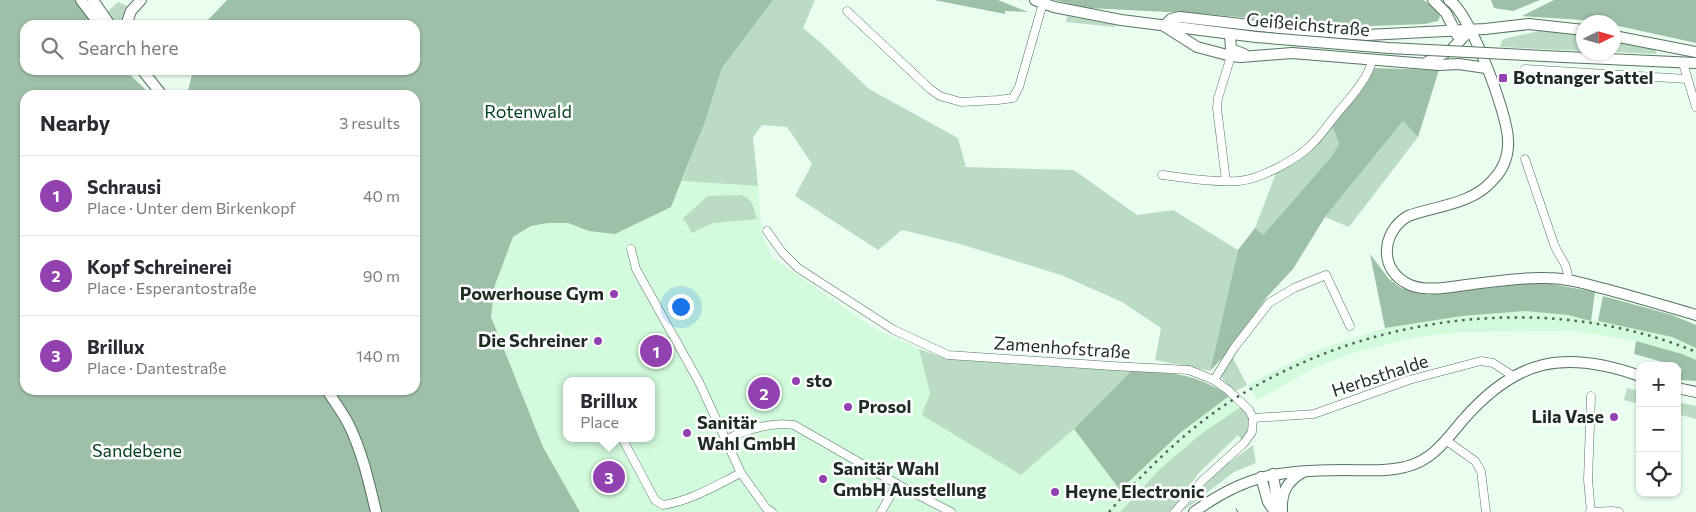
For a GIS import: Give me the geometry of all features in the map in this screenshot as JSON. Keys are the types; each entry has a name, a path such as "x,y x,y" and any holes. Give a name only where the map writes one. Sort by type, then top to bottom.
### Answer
{"main road":[{"path":"81,0 96,20"},
{"path":"93,0 107,20"},
{"path":"128,20 131,11 141,0"},
{"path":"1433,0 1446,13 1459,41"},
{"path":"1449,0 1458,8 1474,38 1486,68 1502,111 1508,137 1508,150 1502,167 1489,185 1470,197 1415,213 1400,220 1389,236 1387,254 1391,268 1404,282 1411,286 1426,288 1446,288 1533,277 1568,280 1696,315"},
{"name":"Geißeichstraße","path":"1039,2 1092,15 1256,37 1381,48 1696,63"},
{"name":"Geißeichstraße","path":"1164,26 1171,19 1180,17 1343,34 1390,35 1454,30 1474,38 1493,29 1529,24 1576,29"},
{"name":"Geißeichstraße","path":"1164,26 1197,47 1231,56 1292,53 1439,65 1459,64 1486,68"},
{"path":"1230,34 1232,50 1253,56"},
{"path":"1621,37 1696,52"},
{"path":"1426,63 1451,50 1459,41 1474,38"},
{"path":"1459,64 1473,55 1474,38"},
{"path":"1670,47 1680,55 1683,63"},
{"path":"146,75 158,90"},
{"path":"1194,512 1228,490 1273,474 1304,471 1385,470 1418,463 1447,441 1463,420 1492,390 1513,376 1546,364 1570,362 1595,364 1636,375"},
{"path":"1681,389 1696,392"},
{"path":"330,395 348,423 357,442 376,512"},
{"path":"1281,512 1284,490 1291,480 1304,471"},
{"path":"1273,474 1281,512"},
{"path":"1261,477 1268,502 1275,512"}],"street":[{"path":"847,11 930,89 949,100 973,102 1014,98 1019,87 1039,2"},
{"path":"1226,181 1217,108 1218,98 1231,56"},
{"name":"Geißeichstraße","path":"1162,175 1241,181 1282,166 1299,156 1311,145 1342,108 1369,70 1372,60"},
{"path":"1683,63 1696,107"},
{"path":"1526,69 1687,79"},
{"path":"1525,159 1554,244 1567,266 1568,280"},
{"path":"1174,186 1175,176"},
{"name":"Zamenhofstraße","path":"767,231 782,252 798,268 894,330 948,355 1189,370 1214,380 1228,390 1249,410 1253,418"},
{"path":"631,249 636,269 699,382 741,473 766,508 772,512"},
{"path":"1214,380 1234,348 1269,303 1294,288 1326,275 1350,326"},
{"name":"Herbsthalde","path":"1253,418 1314,414 1409,380 1481,362 1493,364 1513,376"},
{"path":"1591,396 1588,480 1590,512 1619,512"},
{"path":"1175,512 1202,480 1248,439 1252,432 1253,418"},
{"path":"726,440 748,430 784,424 794,425 897,484 951,512"},
{"path":"1447,441 1475,461 1481,471 1486,512"},
{"path":"624,442 655,500 663,505 674,504 690,498 741,473"},
{"path":"881,512 897,484"}],"shaded area":[{"path":"773,0 815,0 803,28 869,89 958,138 966,167 1074,170 1137,215 1173,210 1238,250 1210,371 1155,360 1161,328 1122,302 1061,275 960,244 902,230 878,250 795,196 812,164 787,127 762,125 753,137 758,186 682,181 705,122 722,68"},
{"path":"118,2 130,7 125,20 112,20 108,11"},
{"path":"1067,16 1115,25 1115,27 1066,22"},
{"path":"1540,30 1576,35 1576,51 1500,47 1502,40"},
{"path":"1621,42 1656,49 1656,54 1621,52"},
{"path":"1403,121 1418,137 1349,227 1325,217"},
{"path":"1332,125 1339,144 1331,157 1263,235 1255,228 1276,173 1308,154 1320,142"},
{"path":"682,181 758,186 762,235 773,258 872,327 919,349 930,393 1021,475 1074,429 1120,490 1180,433 1229,396 1239,409 1201,434 1160,469 1120,512 580,512 543,447 491,317 495,285 513,236 531,226 548,223 568,223 589,231 671,207"},
{"path":"741,195 751,201 757,219 713,223 692,233 683,218 708,196"},
{"path":"1525,311 1568,315 1672,337 1696,348 1696,360 1636,341 1576,331 1457,332 1406,339 1347,355 1316,367 1257,400 1247,385 1312,352 1385,328 1462,316"},
{"path":"919,349 947,359 1131,371 1074,429 1021,475 922,415 930,393"},
{"path":"1232,356 1247,385 1234,392 1220,376"},
{"path":"1627,388 1636,390 1636,403 1624,400"},
{"path":"1681,403 1696,406 1696,419 1681,415"},
{"path":"1242,406 1247,415 1249,427 1242,440 1238,435 1199,473 1187,489 1186,495 1170,512 1120,512 1160,469 1201,434"},
{"path":"1253,445 1256,463 1234,472 1182,512 1215,473"}],"green space":[{"name":"Rotenwald","path":"0,0 77,0 92,19 20,20 20,75 130,75 145,90 20,90 20,395 420,395 420,90 188,90 192,75 420,75 420,20 208,20 227,0 773,0 722,68 705,122 671,207 615,234 589,231 568,223 548,223 531,226 513,237 495,285 491,317 543,447 580,512 0,512"},
{"path":"934,0 998,0 1028,12 1005,11 1005,14"},
{"path":"1054,0 1423,0 1432,5 1440,16 1438,21 1425,24 1344,27 1206,14 1088,8"},
{"path":"1491,0 1540,0 1513,11 1494,8"},
{"path":"1554,0 1696,0 1696,43 1621,27 1621,15 1576,15 1576,20 1522,16"},
{"path":"1374,68 1439,70 1418,137 1403,121 1325,217 1293,269 1267,297 1226,354 1210,371 1238,250 1255,228 1263,235 1331,157 1339,144 1332,125"},
{"path":"1370,254 1389,279 1401,288 1428,295 1541,282 1595,292 1591,321 1568,315 1525,311 1462,316 1385,328"},
{"path":"1603,296 1672,315 1696,325 1696,348 1672,337 1598,321"},
{"path":"1636,341 1696,360 1696,381 1681,380 1681,362 1663,362 1634,354"},
{"path":"1131,371 1182,375 1205,382 1229,396 1180,433 1120,490 1074,429"}],"railway":[{"path":"1109,512 1161,457 1219,409 1272,377 1329,352 1389,333 1451,322 1513,317 1576,321 1637,332 1696,352"}],"place":[{"name":"Botnanger Sattel","path":"1503,78"},
{"name":"Powerhouse Gym","path":"614,294"},
{"name":"Die Schreiner","path":"598,341"},
{"name":"Schrausi","path":"656,351"},
{"name":"sto","path":"796,381"},
{"name":"Kopf Schreinerei","path":"764,393"},
{"name":"Prosol","path":"848,407"},
{"name":"Lila Vase","path":"1614,417"},
{"name":"Sanitär Wahl GmbH","path":"687,433"},
{"name":"Brillux","path":"609,477"},
{"name":"Sanitär Wahl GmbH Ausstellung","path":"823,479"},
{"name":"Heyne Electronic","path":"1055,492"}],"park label":[{"name":"Sandebene","path":"137,451"}]}
